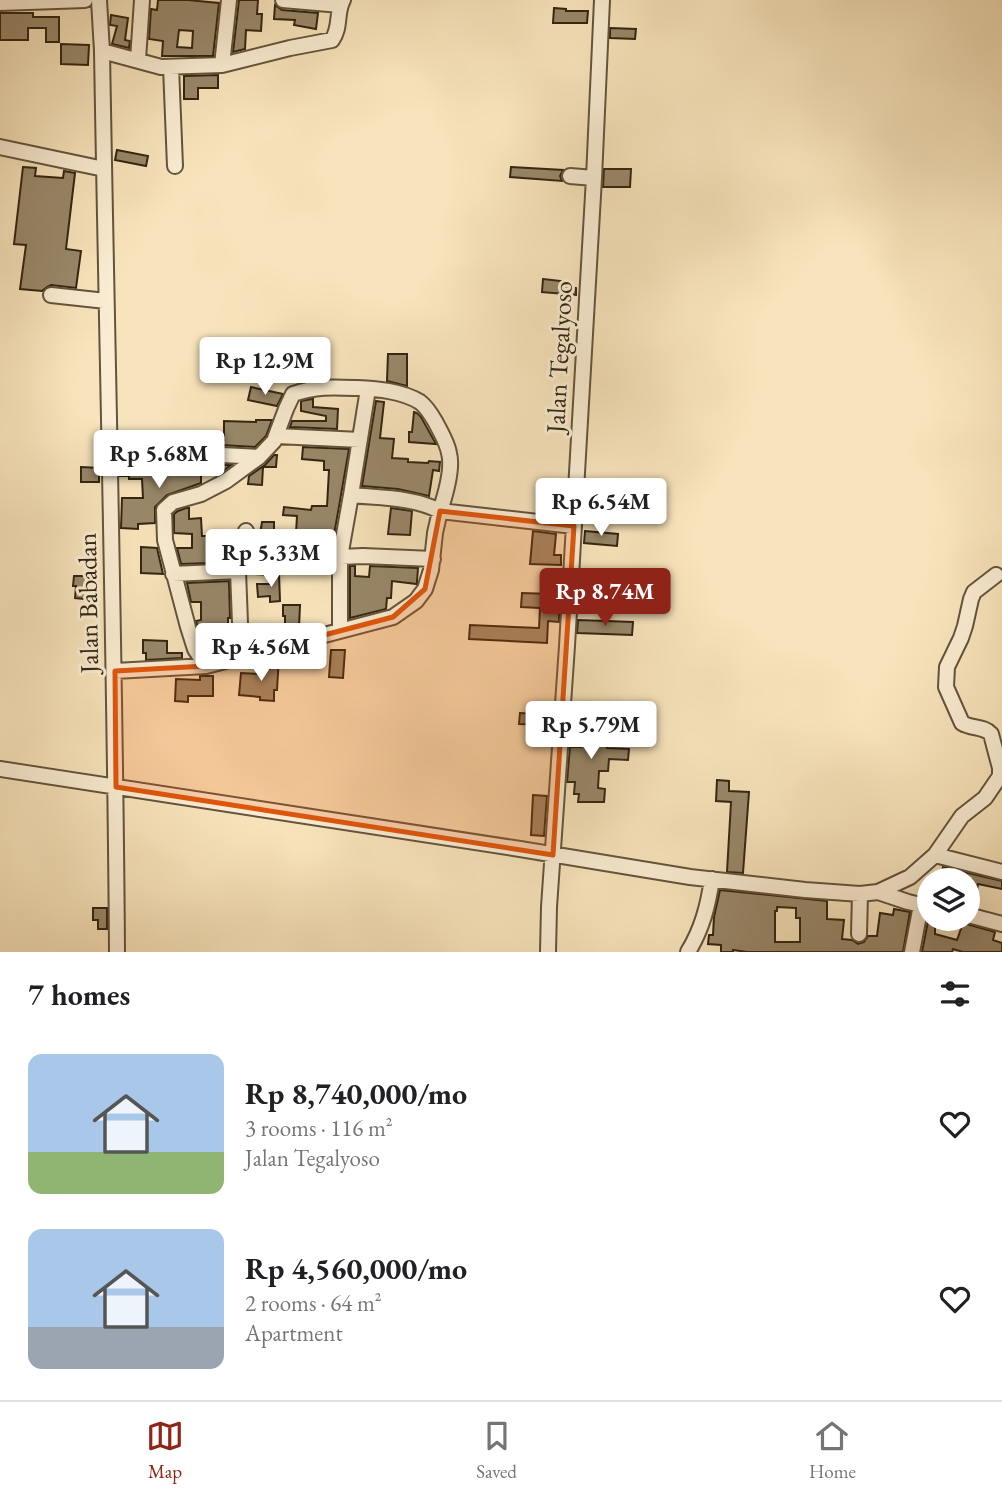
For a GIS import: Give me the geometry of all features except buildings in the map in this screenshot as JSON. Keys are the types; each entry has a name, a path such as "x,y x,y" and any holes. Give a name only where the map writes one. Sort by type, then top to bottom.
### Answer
{"street":[{"path":"0,3 85,0"},
{"name":"Jalan Babadan","path":"99,0 115,671 117,952"},
{"path":"138,60 142,0"},
{"path":"222,65 229,0"},
{"path":"102,51 161,66 222,65 332,40 337,32 341,2 283,0"},
{"name":"Jalan Tegalyoso","path":"548,952 568,646 601,0"},
{"path":"171,66 175,166"},
{"path":"0,147 104,169"},
{"path":"570,176 594,178"},
{"path":"51,295 106,301"},
{"path":"115,671 206,666 393,617 416,601 425,589 433,559 435,533 448,484 450,456 432,415 422,403 401,394 368,389 319,388 293,394 277,436 259,457 226,481 201,494 173,502 165,508 165,540 173,574 195,649 206,666"},
{"path":"340,631 340,557 368,389"},
{"path":"277,436 360,440"},
{"path":"109,461 222,455 259,457"},
{"path":"351,495 411,500 440,511 574,526"},
{"path":"245,656 240,623 240,568 246,531"},
{"path":"173,574 269,567 293,558 363,556 433,559"},
{"path":"0,769 712,879 860,894 878,891 910,877 935,855 962,816 985,798 1000,776 991,734 988,730 971,728 962,723 946,687 947,667 965,626 974,592 996,575"},
{"path":"935,855 1002,872"},
{"path":"706,952 691,947 703,923 712,879"},
{"path":"878,891 917,903"},
{"path":"859,934 860,894"},
{"path":"980,918 1002,924"},
{"path":"912,952 918,931"}],"highlighted area":[{"path":"440,511 574,526 553,855 116,787 115,671 206,666 393,617 425,589"}]}
